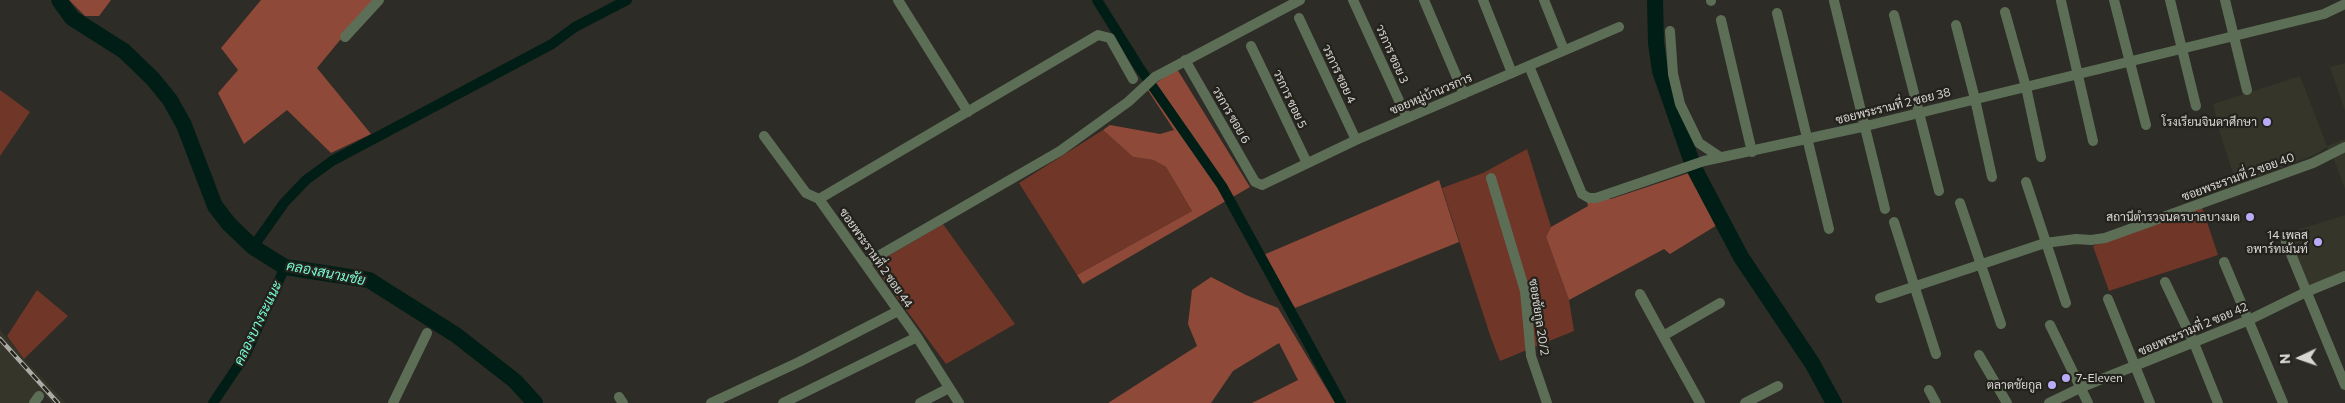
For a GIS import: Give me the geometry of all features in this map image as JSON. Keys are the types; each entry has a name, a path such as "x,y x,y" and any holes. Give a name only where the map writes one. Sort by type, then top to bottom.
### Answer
{"street":[{"path":"346,36 379,0"},
{"path":"898,0 968,112"},
{"path":"866,263 1060,151 1128,102 1155,77 1300,0"},
{"name":"วรการ ซอย 3","path":"1353,0 1407,118"},
{"path":"1424,0 1464,94"},
{"path":"1483,0 1512,73"},
{"path":"1544,0 1564,50"},
{"path":"2114,0 2128,61 2146,125"},
{"path":"2170,0 2196,106"},
{"path":"2225,0 2247,90"},
{"path":"1834,1 1885,208"},
{"path":"2061,1 2093,141"},
{"name":"ซอยพระรามที่ 2 ซอย 38","path":"1529,66 1582,194 1589,198 1596,198 1630,188 1704,161 1808,140 2026,87 2182,47 2324,14 2345,4"},
{"path":"2005,12 2026,87 2041,157"},
{"path":"1777,13 1829,228"},
{"path":"1894,15 1939,191"},
{"name":"วรการ ซอย 4","path":"1299,18 1356,140"},
{"path":"1721,20 1752,152"},
{"path":"1956,25 1975,99 1992,178"},
{"name":"ซอยหมู่บ้านวรการ","path":"1255,182 1262,185 1270,182 1356,140 1618,27"},
{"path":"1670,31 1673,74 1680,104 1699,144 1720,157"},
{"path":"820,199 1098,35 1110,38 1133,79"},
{"name":"วรการ ซอย 5","path":"1251,46 1307,163"},
{"name":"วรการ ซอย 6","path":"1185,60 1255,182"},
{"name":"ซอยพระรามที่ 2 ซอย 44","path":"764,136 806,193 820,199 917,337 959,403"},
{"name":"ซอยพระรามที่ 2 ซอย 40","path":"1880,298 1914,285 2046,243 2104,238 2313,163 2345,147"},
{"name":"ซอยชัยกูล 20/2","path":"1491,178 1524,291 1531,356 1547,403"},
{"path":"2026,182 2066,303"},
{"path":"1960,203 2001,324"},
{"path":"1894,222 1936,354"},
{"path":"2286,242 2345,385"},
{"path":"2224,262 2282,403"},
{"name":"ซอยพระรามที่ 2 ซอย 42","path":"2049,403 2082,387 2249,320 2306,292 2345,276"},
{"path":"2166,282 2194,343 2218,403"},
{"path":"1640,294 1700,403"},
{"path":"2108,299 2150,403"},
{"path":"1663,336 1720,302"},
{"path":"712,403 799,362 898,311"},
{"path":"2050,325 2082,387 2088,403"},
{"path":"393,403 427,333"},
{"path":"783,403 917,337"},
{"path":"1979,355 2007,403"},
{"path":"1745,403 1778,386"},
{"path":"920,403 950,388"},
{"path":"1929,390 1936,403"}],"shaded area":[{"path":"69,0 111,0 99,16 85,16"},
{"path":"261,0 373,0 317,68 371,134 331,153 287,110 244,144 218,93 238,70 221,48"},
{"path":"2345,63 2345,111 2330,67"},
{"path":"1177,69 1250,187 1083,284 1077,275 1192,211 1166,167 1153,160 1133,157 1103,130 1110,125 1160,134 1174,130 1147,89"},
{"name":"โรงเรียนจินดาศึกษา","path":"2300,76 2327,146 2345,139 2345,189 2333,157 2327,147 2314,155 2237,185 2222,140 2213,104"},
{"path":"0,90 30,112 0,156"},
{"path":"1103,130 1133,157 1153,160 1166,167 1192,211 1077,275 1019,183"},
{"path":"1527,149 1551,227 1546,237 1569,300 1574,331 1500,361 1442,188 1483,173"},
{"path":"1689,173 1722,222 1670,254 1664,249 1569,300 1546,237 1551,227 1588,206 1586,198 1611,199"},
{"path":"1439,180 1459,242 1295,308 1261,256"},
{"path":"2202,207 2218,255 2109,291 2093,246"},
{"path":"2345,215 2345,271 2307,286 2284,234"},
{"path":"943,224 1015,324 946,364 873,265"},
{"path":"1211,277 1246,295 1278,308 1335,403 1252,403 1298,380 1279,343 1233,371 1211,403 1108,403 1197,346 1188,324 1192,290"},
{"path":"37,290 68,316 24,359 7,336"},
{"path":"0,329 24,359 66,403 52,403 41,391 31,403 0,403"}],"waterway":[{"name":"คลองสนามชัย","path":"59,0 72,18 124,51 153,79 170,100 184,125 215,206 229,224 253,247 285,267 369,280 456,335 515,381 535,403"},
{"path":"253,247 284,203 306,180 332,161 552,44 575,27 627,0"},
{"path":"1097,0 1139,67 1222,186 1341,403"},
{"path":"1655,0 1656,43 1660,71 1694,168 1741,257 1812,363 1834,403"},
{"name":"คลองบางระแนะ","path":"213,403 246,354 285,267"}],"railway":[{"path":"0,339 58,403"}],"place":[{"name":"โรงเรียนจินดาศึกษา","path":"2267,122"},
{"name":"สถานีตำรวจนครบาลบางมด","path":"2250,217"},
{"name":"14 เพลส อพาร์ทเม้นท์","path":"2318,242"},
{"name":"7-Eleven","path":"2066,378"},
{"name":"ตลาดชัยกูล","path":"2052,385"}]}
